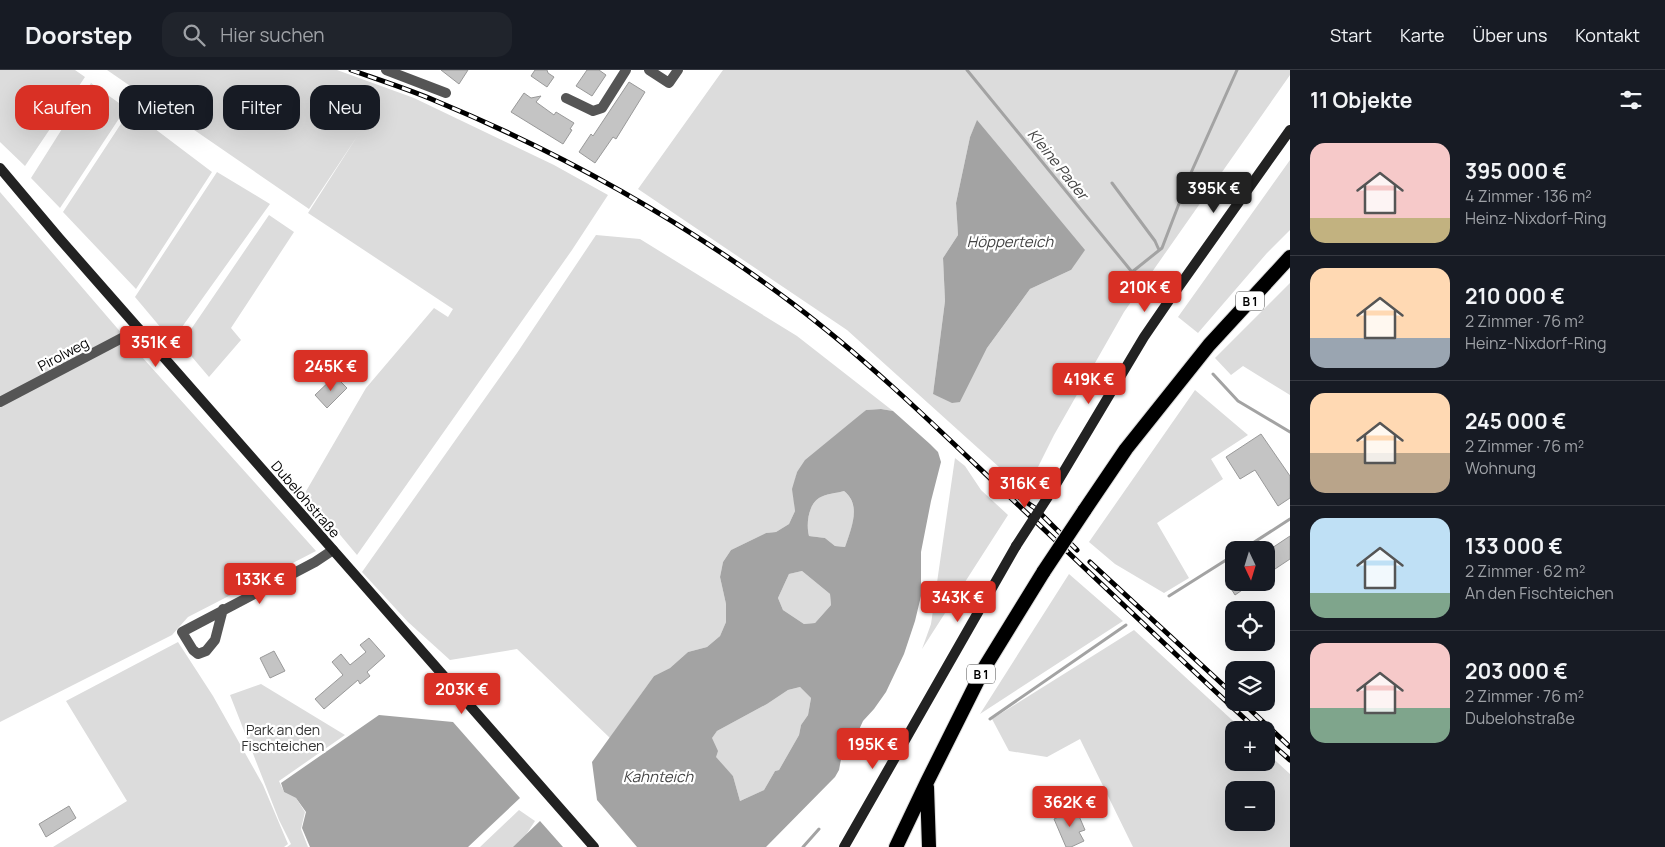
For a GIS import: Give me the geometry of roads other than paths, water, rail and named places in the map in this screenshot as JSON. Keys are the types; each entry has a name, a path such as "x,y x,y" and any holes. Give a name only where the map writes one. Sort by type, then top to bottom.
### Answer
{"highway":[{"name":"B 1","path":"896,847 983,670 1044,571 1126,448 1209,345 1290,257"},
{"name":"B 1","path":"927,782 929,847"}],"main road":[{"path":"844,845 1016,546 1055,486 1144,337 1290,129"},
{"name":"Dubelohstraße","path":"0,168 59,238 594,847"}],"street":[{"path":"386,70 446,93"},
{"path":"566,98 593,112 602,108 626,70"},
{"path":"649,70 669,83 678,70"},
{"name":"Pirolweg","path":"0,402 139,329"},
{"path":"224,609 214,640 206,651 198,654 193,650 182,632 224,609 315,562 333,550"}],"water":[{"name":"Höpperteich","path":"977,120 1085,250 1071,270 1030,289 987,348 960,402 952,403 933,394 945,301 943,258 958,235 956,203 970,137"},
{"name":"Kahnteich","path":"881,409 893,411 938,452 941,462 921,552 921,596 904,654 886,692 863,721 852,745 842,754 839,770 835,777 766,847 637,847 597,800 592,762 654,676 670,668 688,652 707,647 720,636 726,622 726,604 720,577 723,562 731,550 766,533 776,532 789,524 795,511 792,489 797,472 805,460 866,410","holes":["844,491 853,503 854,510 854,517 845,547 835,546 825,538 809,536 810,510 815,501 824,495","802,571 830,594 831,605 815,623 804,624 783,610 778,598 789,574","800,687 811,698 808,715 801,725 799,735 779,770 775,771 764,790 740,801 733,776 716,757 718,751 712,738 717,731 767,704 788,690"]},
{"path":"379,715 453,722 520,798 468,847 310,847 302,828 306,812 296,798 284,792 281,783"},
{"path":"540,821 563,847 513,847"}],"waterway":[{"name":"Kleine Pader","path":"967,70 1132,272 1162,248 1190,175 1237,70"},
{"path":"1112,183 1155,241 1159,250"},
{"name":"Kleine Pader","path":"1213,374 1238,401 1290,432"},
{"path":"1256,541 1290,519"},
{"path":"1169,596 1225,561"},
{"path":"990,719 1126,625"},
{"path":"803,847 819,829"}],"railway":[{"path":"351,70 436,101 483,121 575,166 665,217 751,273 819,324 897,390 1247,721"},
{"path":"1016,495 1035,508 1077,550"},
{"path":"1090,562 1225,687"},
{"path":"1252,711 1290,747"},
{"path":"1275,747 1290,760"}],"park label":[{"name":"Park an den Fischteichen","path":"283,738"}]}
